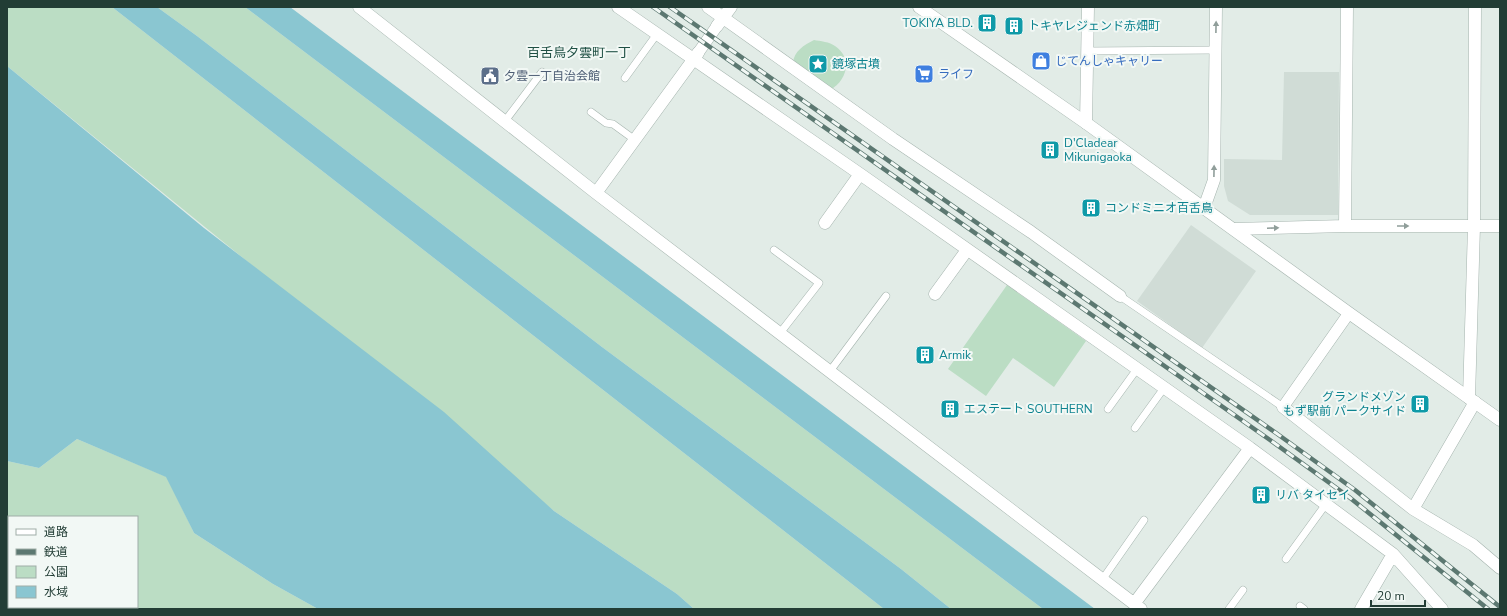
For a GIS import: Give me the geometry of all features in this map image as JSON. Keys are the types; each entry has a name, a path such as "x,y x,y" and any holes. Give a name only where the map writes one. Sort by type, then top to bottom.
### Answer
{"street":[{"path":"359,7 596,193 1137,606 1250,448"},
{"path":"618,7 658,34 696,56 967,250 1250,448 1392,554 1442,609"},
{"path":"708,7 720,22 1030,232 1120,296"},
{"path":"596,193 731,7"},
{"path":"919,7 1086,123 1500,420"},
{"path":"1086,123 1088,7"},
{"path":"1204,208 1214,180 1216,7"},
{"path":"1345,226 1347,7"},
{"path":"1413,509 1472,400 1475,7"},
{"path":"825,224 860,174"},
{"path":"1234,229 1345,226 1500,226"},
{"path":"935,294 967,250"},
{"path":"1349,313 1282,407 1413,509 1473,545 1500,568"},
{"path":"1361,609 1392,554"}],"lane":[{"path":"625,78 658,34"},
{"path":"1087,50 1216,50"},
{"path":"505,121 542,72"},
{"path":"591,112 606,123 613,124 635,140"},
{"path":"774,250 819,284 780,333"},
{"path":"830,371 886,296"},
{"path":"1120,296 1282,407"},
{"path":"1108,409 1137,369"},
{"path":"1135,428 1164,388"},
{"path":"1286,559 1326,504"},
{"path":"1102,580 1144,520"},
{"path":"1229,609 1243,590"}],"shaded area":[{"path":"1284,72 1339,72 1338,215 1250,215 1228,201 1224,186 1224,159 1282,160"},
{"path":"1191,225 1256,271 1202,348 1137,301"}],"green space":[{"path":"7,7 112,7 884,609 694,609 677,594 554,511 7,66"},
{"path":"157,7 245,7 1043,609 951,609 901,569 602,347 197,36"},
{"path":"814,40 833,45 841,51 846,63 844,75 836,86 830,90 793,63 797,52 803,46"},
{"path":"1007,285 1086,341 1054,387 1013,358 986,396 948,369"},
{"path":"77,439 167,477 194,533 273,584 318,609 7,609 7,461 39,468"}],"water":[{"path":"112,7 157,7 197,36 602,347 901,569 951,609 884,609"},
{"path":"245,7 290,7 1095,609 1043,609"},
{"path":"7,66 204,228 444,412 554,511 677,594 694,609 318,609 273,584 194,533 166,477 77,439 39,468 7,461"}],"railway":[{"path":"653,7 1270,440 1349,497 1488,609"},
{"path":"670,7 1355,490 1500,607"}],"place":[{"name":"TOKIYA BLD.","path":"987,23"},
{"name":"トキヤレジェンド赤畑町","path":"1014,26"},
{"name":"じてんしゃキャリー","path":"1041,61"},
{"name":"鏡塚古墳","path":"818,64"},
{"name":"ライフ","path":"924,74"},
{"name":"夕雲一丁自治会館","path":"490,76"},
{"name":"D'Cladear Mikunigaoka","path":"1050,150"},
{"name":"コンドミニオ百舌鳥","path":"1091,208"},
{"name":"Armik","path":"925,355"},
{"name":"グランドメゾン もず駅前 パークサイド","path":"1420,404"},
{"name":"エステート SOUTHERN","path":"950,409"},
{"name":"リバ タイセイ","path":"1261,495"}],"district":[{"name":"百舌鳥夕雲町一丁","path":"579,53"}]}
